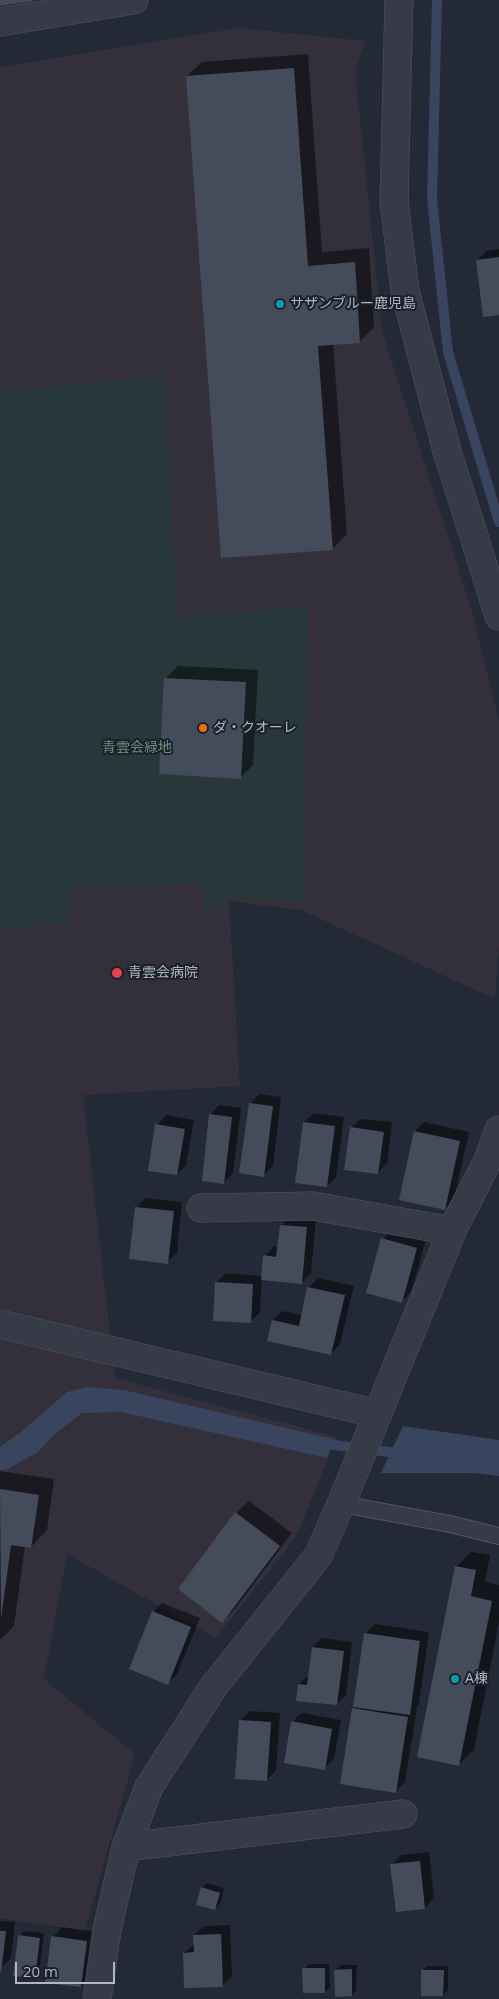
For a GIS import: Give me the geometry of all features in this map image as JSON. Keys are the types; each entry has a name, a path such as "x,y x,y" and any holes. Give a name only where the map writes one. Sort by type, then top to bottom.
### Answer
{"street":[{"path":"0,22 134,0"},
{"path":"399,0 394,201 405,291 447,451 497,601"},
{"path":"97,1999 107,1930 126,1847 148,1787 214,1686 318,1556 452,1231 488,1160 499,1130"},
{"path":"201,1208 313,1206 452,1231"},
{"path":"0,1324 378,1414"},
{"path":"126,1847 403,1814"}],"lane":[{"path":"341,1504 450,1524 499,1536"}],"shaded area":[{"name":"青雲会病院","path":"239,28 365,41 355,70 382,331 471,608 499,721 499,947 495,999 301,910 229,901 240,1086 83,1095 115,1378 337,1437 296,1537 216,1638 67,1554 44,1679 135,1754 85,1931 0,1918 0,67"}],"green space":[{"name":"青雲会緑地","path":"165,376 177,617 308,607 302,901 229,898 228,906 205,912 201,883 69,889 69,922 0,929 0,391"}],"water":[{"path":"87,1387 124,1390 333,1439 327,1458 121,1412 82,1413 56,1433 38,1452 6,1470 0,1470 0,1447 21,1432 67,1392"},
{"path":"403,1426 499,1440 499,1476 475,1473 381,1473"}],"building":[{"path":"0,0 32,0 33,1 0,6"},
{"name":"サザンブルー鹿児島","path":"294,68 308,266 355,262 360,343 318,346 333,550 221,558 186,76"},
{"path":"499,257 499,315 483,317 476,260"},
{"name":"ダ・クオーレ","path":"164,678 246,682 241,779 159,774"},
{"path":"249,1103 273,1106 264,1177 239,1173"},
{"path":"209,1114 232,1117 224,1184 202,1181"},
{"path":"303,1122 335,1126 327,1187 295,1183"},
{"path":"155,1124 185,1129 177,1175 148,1171"},
{"path":"350,1127 384,1132 378,1174 344,1170"},
{"path":"414,1131 460,1141 445,1210 399,1200"},
{"path":"135,1207 174,1211 168,1264 129,1259"},
{"path":"280,1225 307,1227 302,1284 261,1280 263,1255 276,1257"},
{"path":"381,1238 417,1248 402,1303 366,1293"},
{"path":"215,1282 253,1284 251,1323 213,1321"},
{"path":"307,1287 345,1295 331,1355 267,1341 272,1320 299,1326"},
{"path":"0,1489 39,1495 31,1548 11,1545 1,1619"},
{"path":"235,1512 280,1546 222,1623 178,1589"},
{"name":"A棟","path":"455,1566 476,1570 471,1596 492,1601 459,1766 417,1757"},
{"path":"152,1611 191,1627 168,1685 129,1669"},
{"path":"364,1633 420,1641 410,1715 353,1707"},
{"path":"312,1647 344,1651 337,1705 296,1701 298,1684 307,1685"},
{"path":"352,1708 408,1717 396,1793 340,1784"},
{"path":"239,1720 271,1722 267,1781 235,1779"},
{"path":"291,1721 332,1729 325,1770 284,1763"},
{"path":"420,1861 425,1909 396,1912 390,1864"},
{"path":"201,1887 220,1893 215,1910 196,1905"},
{"path":"0,1931 6,1931 1,1973 0,1972"},
{"path":"221,1934 223,1987 184,1988 183,1953 194,1952 193,1935"},
{"path":"18,1935 40,1938 35,1978 13,1976"},
{"path":"51,1936 87,1941 81,1987 45,1983"},
{"path":"302,1968 325,1968 325,1993 303,1993"},
{"path":"352,1969 352,1996 335,1997 334,1970"},
{"path":"421,1970 444,1970 443,1996 421,1996"}],"waterway":[{"path":"437,0 432,199 448,352 499,522"},
{"path":"319,1443 404,1454"}],"place":[{"name":"サザンブルー鹿児島","path":"280,304"},
{"name":"ダ・クオーレ","path":"203,728"},
{"name":"青雲会病院","path":"117,973"},
{"name":"A棟","path":"455,1679"}]}
